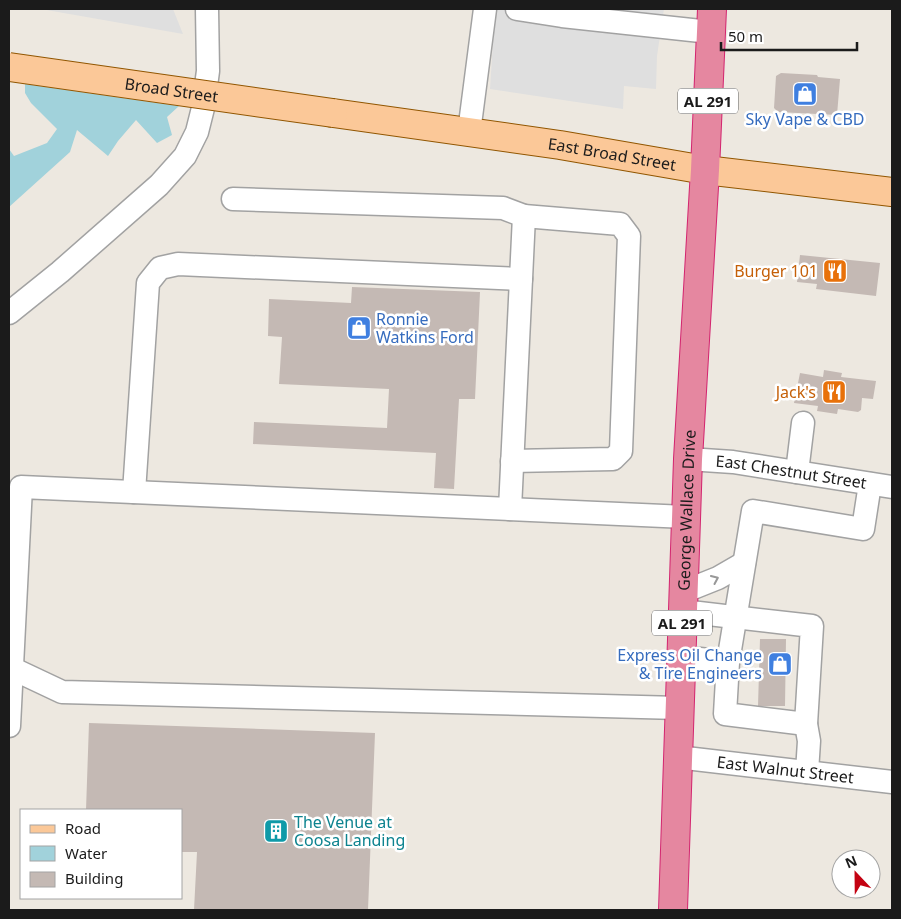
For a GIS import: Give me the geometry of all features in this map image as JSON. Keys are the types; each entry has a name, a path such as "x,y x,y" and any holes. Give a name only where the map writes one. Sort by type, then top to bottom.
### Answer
{"highway":[{"name":"AL 291","path":"705,170 711,20"},
{"name":"George Wallace Drive","path":"673,910 688,459 705,170"}],"main road":[{"name":"Broad Street","path":"9,67 333,113"},
{"name":"East Broad Street","path":"333,113 560,145 705,170 892,192"}],"street":[{"path":"9,313 60,272 152,191 185,156 197,132 203,108 208,71 208,9"},
{"path":"469,132 485,9"},
{"path":"517,9 562,16 711,20"},
{"path":"233,199 503,208 524,216 620,224 629,236 621,451 613,459 512,461"},
{"path":"510,509 524,216"},
{"path":"134,492 148,282 160,268 178,264 521,279"},
{"path":"797,472 803,423"},
{"name":"East Chestnut Street","path":"688,459 733,462 892,487"},
{"path":"806,724 725,714 728,662 753,511 863,528 870,484"},
{"path":"9,726 15,487 686,517"},
{"path":"683,601 744,563"},
{"path":"683,601 736,617 812,626 806,724 809,741 807,772"},
{"path":"681,657 728,662"},
{"path":"10,668 62,692 679,708"},
{"name":"East Walnut Street","path":"677,757 892,782"}],"shaded area":[{"path":"41,9 173,9 183,34"},
{"path":"495,9 664,9 657,56 656,89 624,86 623,109 490,89"}],"water":[{"path":"25,84 179,106 167,117 172,135 157,143 136,120 108,156 77,130 70,152 9,207 9,149 14,156 47,143 57,129 31,103 25,93"}],"building":[{"path":"781,73 817,75 818,77 840,79 837,115 778,112 774,108 776,76"},
{"path":"800,255 880,263 876,296 816,289 817,284 797,282"},
{"path":"352,287 480,292 475,399 459,399 454,489 434,488 436,453 253,444 254,422 387,428 389,389 279,384 282,337 268,336 269,299 351,303"},
{"path":"824,370 842,373 841,377 876,381 873,399 862,398 861,410 858,412 838,409 837,414 817,411 818,406 794,403 800,373 823,377"},
{"path":"760,639 786,639 785,706 758,706"},
{"name":"The Venue at Coosa Landing","path":"89,723 375,733 368,910 194,910 197,852 182,852 182,809 86,809"}],"place":[{"name":"Sky Vape & CBD","path":"805,94"},
{"name":"Burger 101","path":"835,271"},
{"name":"Ronnie Watkins Ford","path":"359,328"},
{"name":"Jack's","path":"834,392"},
{"name":"Express Oil Change & Tire Engineers","path":"780,664"},
{"name":"The Venue at Coosa Landing","path":"276,831"}]}
